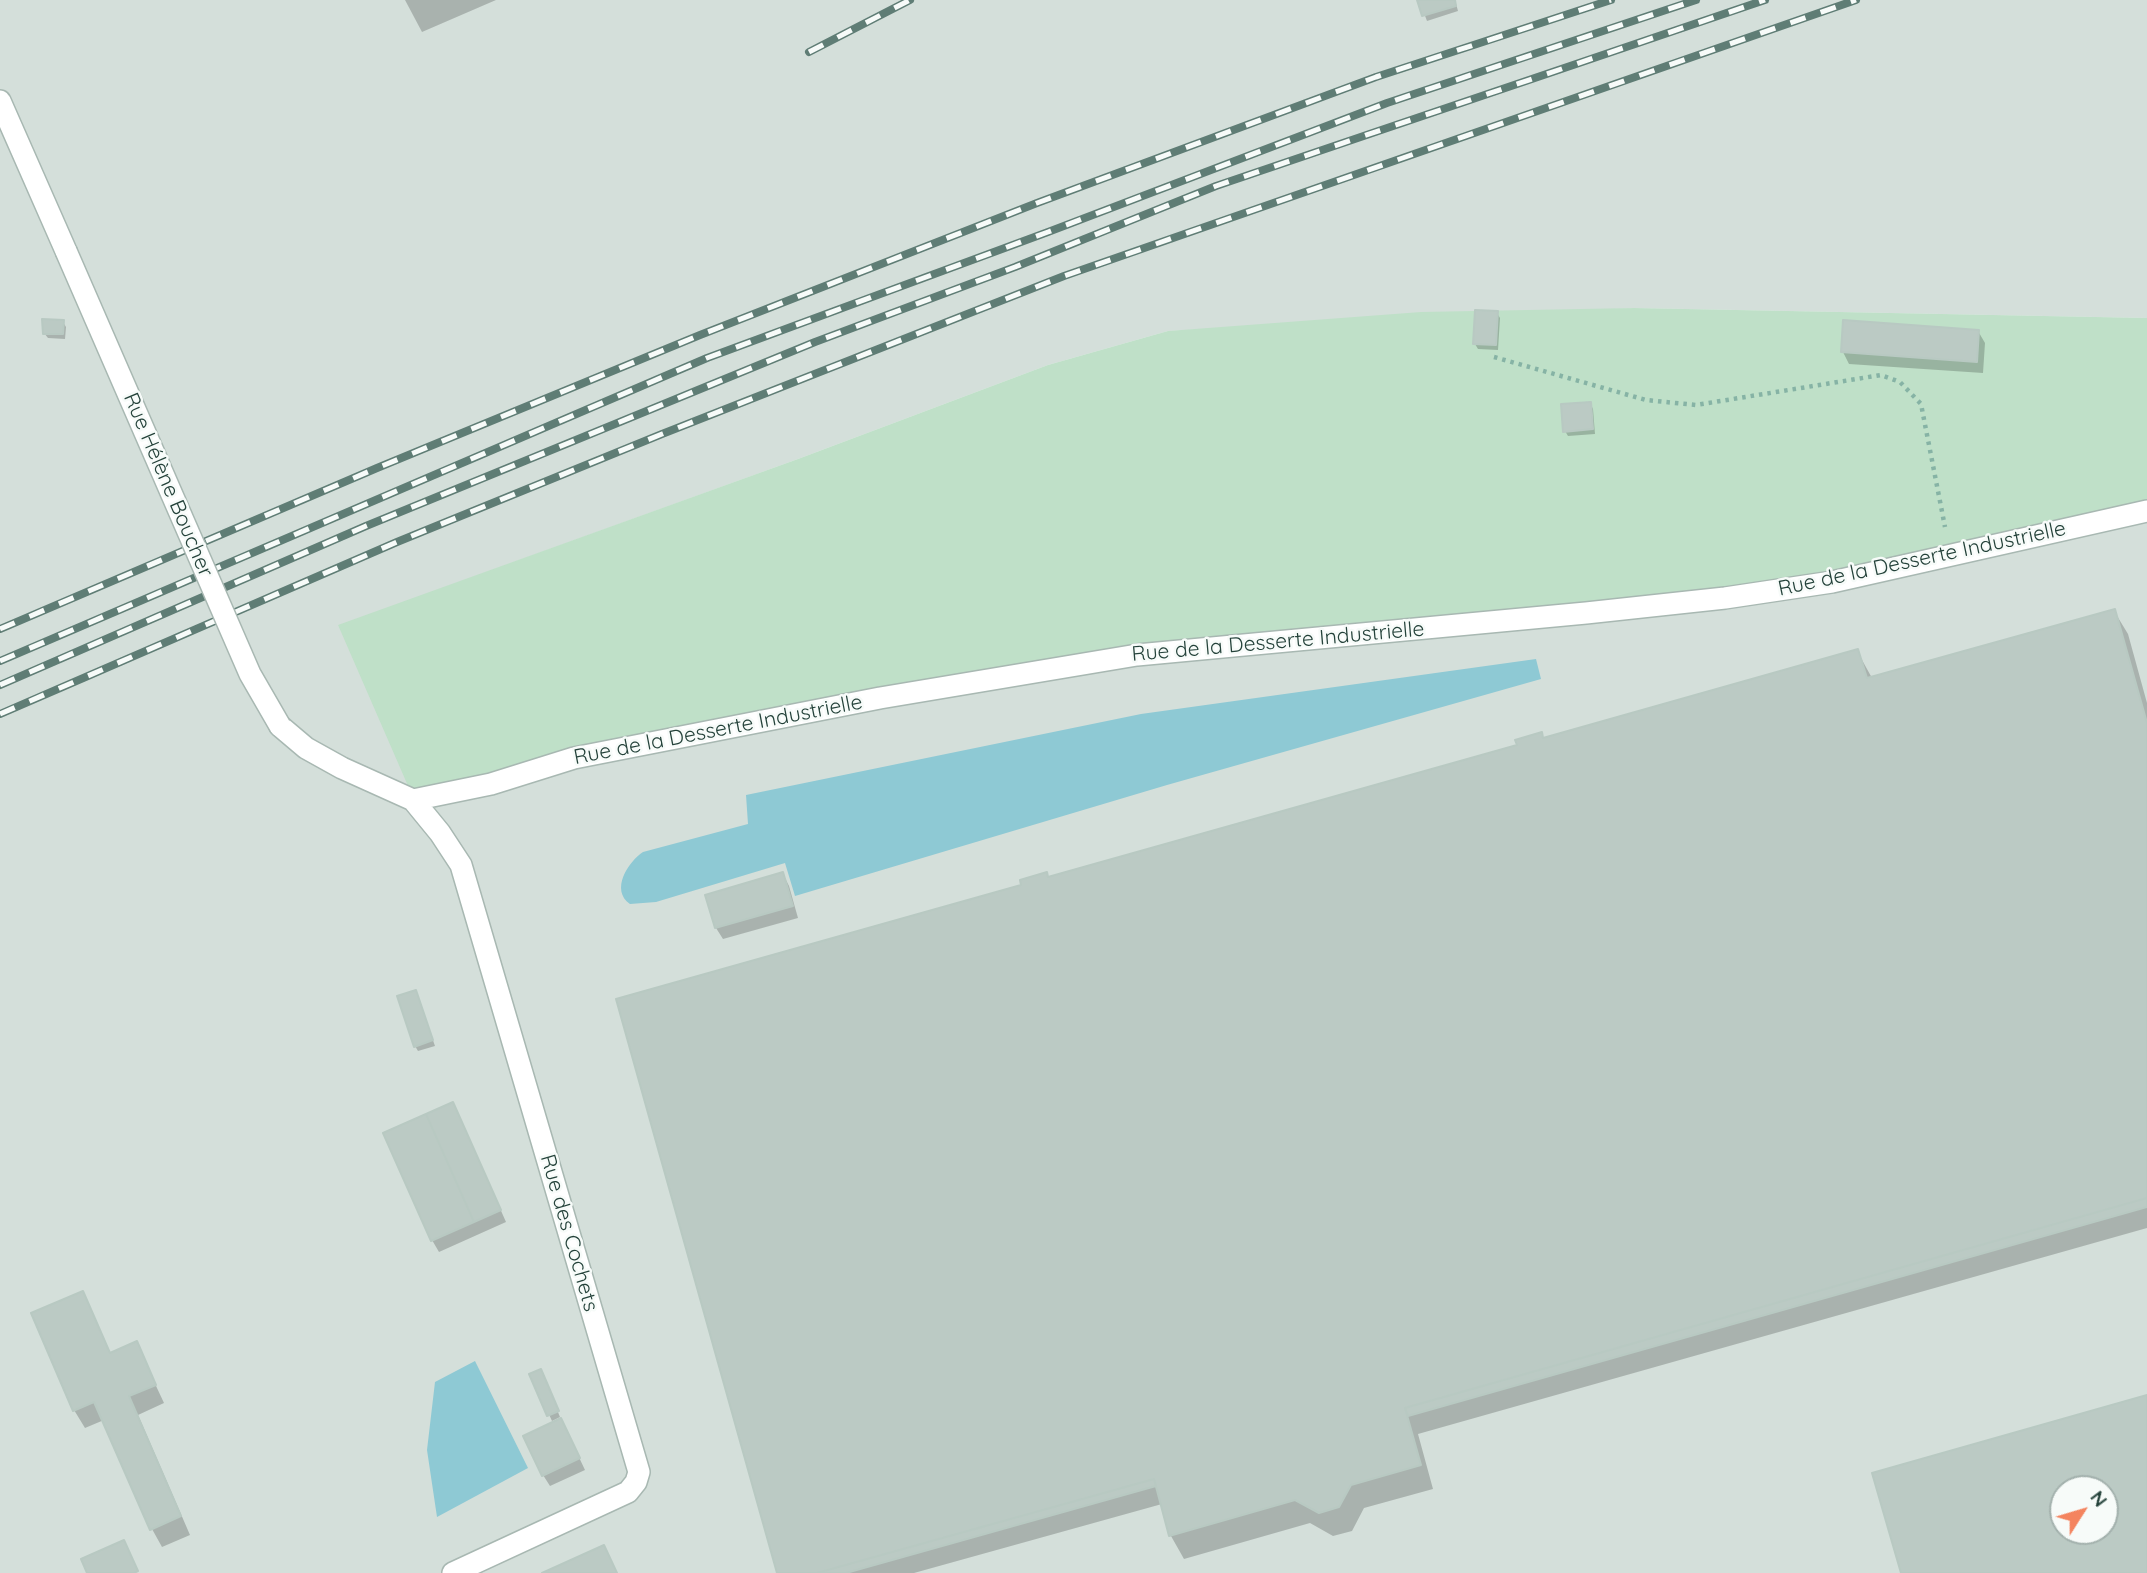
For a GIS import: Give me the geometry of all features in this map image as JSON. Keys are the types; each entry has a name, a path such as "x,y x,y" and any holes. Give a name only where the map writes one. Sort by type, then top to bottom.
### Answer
{"street":[{"name":"Rue Hélène Boucher","path":"0,101 250,674 280,726 306,748 342,768 412,800"},
{"name":"Rue de la Desserte Industrielle","path":"412,800 491,784 573,758 880,698 1137,654 1725,598 1832,582 2147,511"},
{"name":"Rue des Cochets","path":"412,800 440,833 461,865 639,1472 636,1482 628,1492 453,1573"}],"path":[{"path":"1494,358 1646,400 1696,405 1881,375 1900,382 1921,404 1951,555"}],"shaded area":[{"path":"0,0 2147,0 2147,318 1634,308 1168,331 1048,365 338,626 880,701 2147,511 2147,1573 0,1573"}],"green space":[{"path":"1634,308 2147,318 2147,511 1833,585 1138,657 880,701 415,802 338,625 798,459 1048,365 1168,331 1421,312"}],"water":[{"path":"1536,659 1541,679 1167,785 795,896 785,863 656,902 630,904 621,891 623,876 643,852 748,824 746,795 1141,714"},
{"path":"475,1361 528,1468 437,1517 427,1450 435,1382"}],"building":[{"path":"1417,0 1455,0 1456,6 1422,16"},
{"path":"1475,310 1498,311 1496,345 1473,344"},
{"path":"42,319 64,320 63,334 43,334"},
{"path":"1843,320 1979,330 1977,362 1841,352"},
{"path":"1591,402 1593,429 1563,432 1561,404"},
{"path":"2115,609 2147,723 2147,1198 1405,1408 1421,1465 1351,1485 1339,1507 1319,1513 1295,1500 1169,1536 1154,1479 817,1573 777,1573 616,999 1021,885 1020,880 1047,872 1048,877 1517,745 1515,740 1542,732 1543,738 1858,649 1867,678"},
{"path":"783,872 793,906 715,928 705,895"},
{"path":"416,990 433,1040 414,1047 397,996"},
{"path":"453,1102 501,1210 474,1222 426,1114"},
{"path":"426,1114 474,1222 431,1241 383,1133"},
{"path":"2147,1198 2147,1207 1408,1416 1405,1408"},
{"path":"83,1291 110,1353 137,1341 156,1385 129,1396 181,1516 150,1530 94,1402 73,1411 31,1313"},
{"path":"541,1369 559,1411 547,1416 529,1374"},
{"path":"2147,1395 2147,1573 1901,1573 1872,1473"},
{"path":"561,1418 580,1458 542,1476 523,1436"},
{"path":"1154,1479 1156,1486 846,1573 817,1573"},
{"path":"124,1540 138,1571 87,1573 81,1559"},
{"path":"604,1545 617,1573 542,1573"}],"railway":[{"path":"809,52 910,0"},
{"path":"0,629 377,468 700,335 1037,203 1376,77 1611,0"},
{"path":"0,661 707,358 1387,103 1696,0"},
{"path":"0,685 366,526 815,342 1015,267 1216,186 1765,0"},
{"path":"0,714 397,542 662,434 1064,276 1856,0"}]}
